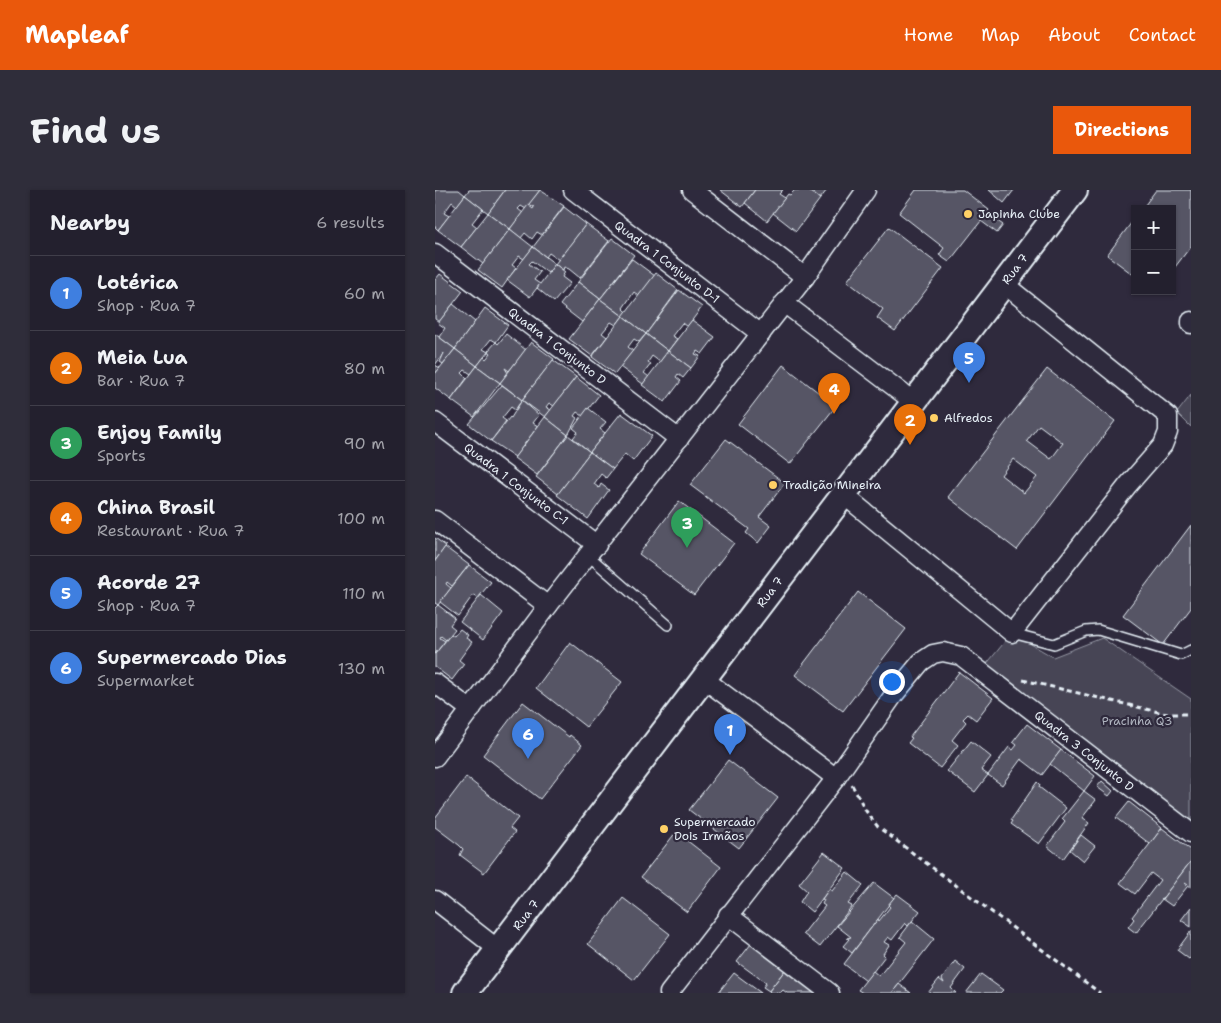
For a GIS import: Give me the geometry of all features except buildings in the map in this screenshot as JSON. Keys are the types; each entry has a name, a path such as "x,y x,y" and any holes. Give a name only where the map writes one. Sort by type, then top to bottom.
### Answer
{"main road":[{"name":"Rua 7","path":"465,993 1075,190"}],"street":[{"name":"Quadra 1 Conjunto D-1","path":"573,190 761,334"},
{"path":"693,190 805,277"},
{"path":"435,757 548,606 593,551 805,277 866,190"},
{"name":"Quadra 1 Conjunto D","path":"435,253 679,439"},
{"path":"844,495 1012,633 1128,485 1163,445 1169,423 1168,416 1004,284"},
{"path":"784,303 914,402"},
{"name":"Quadra 1 Conjunto C-1","path":"435,422 593,551"},
{"path":"435,520 548,606"},
{"name":"Quadra 3 Conjunto D","path":"838,775 893,696 921,662 933,654 949,652 961,656 1191,834"},
{"path":"669,993 838,775 704,679"},
{"path":"435,683 471,710"},
{"path":"435,900 499,950"},
{"path":"728,915 830,993"}],"lane":[{"path":"593,551 668,625"},
{"path":"1012,633 1055,644 1086,630 1098,630 1181,655 1191,650"}],"path":[{"path":"1015,678 1167,714 1191,714"},
{"path":"838,775 851,784 878,828 1100,993"}],"green space":[{"path":"1191,395 1191,427 1177,413"},
{"name":"Pracinha Q3","path":"1012,633 1053,657 1102,638 1191,699 1191,824 985,666"}],"place":[{"name":"Japinha Clube","path":"968,214"},
{"name":"Acorde 27","path":"969,383"},
{"name":"China Brasil","path":"834,414"},
{"name":"Alfredos","path":"934,418"},
{"name":"Meia Lua","path":"910,445"},
{"name":"Tradição Mineira","path":"773,485"},
{"name":"Enjoy Family","path":"687,548"},
{"name":"Lotérica","path":"730,755"},
{"name":"Supermercado Dias","path":"528,759"},
{"name":"Supermercado Dois Irmãos","path":"664,829"}]}
